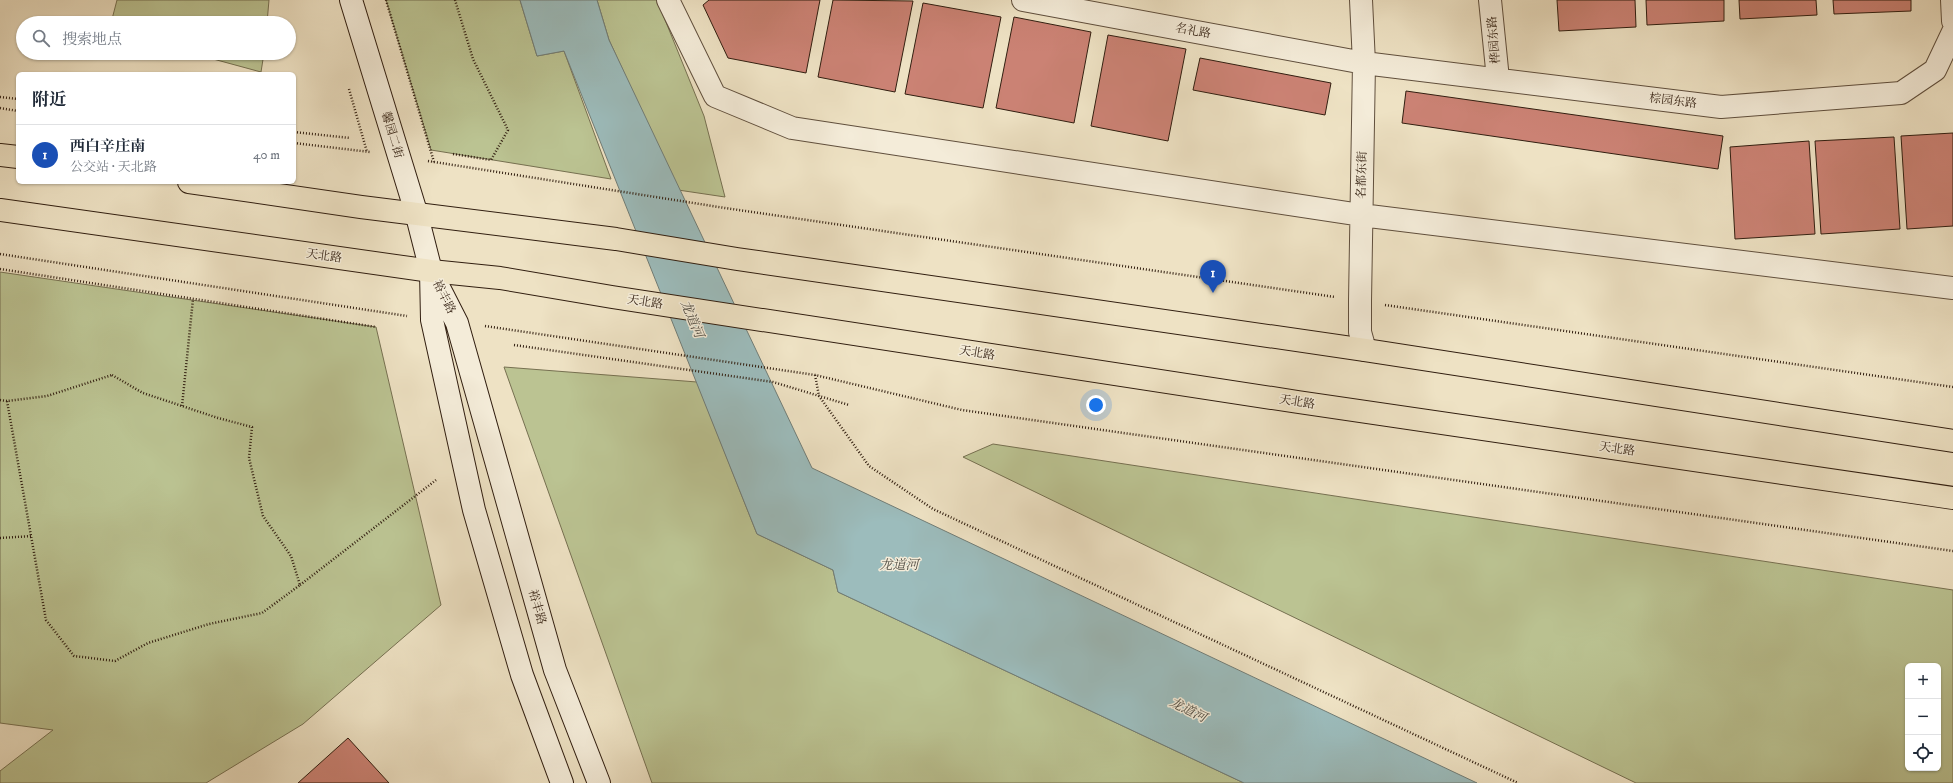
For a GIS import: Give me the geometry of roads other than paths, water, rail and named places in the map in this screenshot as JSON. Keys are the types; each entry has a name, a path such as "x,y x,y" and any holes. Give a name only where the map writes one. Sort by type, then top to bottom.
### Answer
{"main road":[{"path":"0,155 16,157"},
{"path":"203,184 361,207 416,212 616,239 737,259 1365,350 1953,441"},
{"name":"天北路","path":"0,210 431,271 500,278 612,297 1306,403 1953,498"}],"street":[{"name":"馨园二街","path":"351,0 416,212 431,271"},
{"path":"668,0 715,96 792,128 1361,215 1953,288"},
{"name":"名礼路","path":"1023,0 1364,63"},
{"name":"名都东街","path":"1361,0 1364,63 1360,332 1365,350"},
{"name":"桦园东路","path":"1490,0 1498,79"},
{"path":"1952,0 1953,21"},
{"name":"棕园东路","path":"1364,63 1721,107 1901,94 1935,70 1953,32"},
{"name":"裕丰路","path":"431,271 432,320 474,510 522,675 562,783"},
{"name":"裕丰路","path":"431,271 457,323 555,670 599,783"}],"water":[{"name":"龙道河","path":"520,0 597,0 609,40 812,468 1477,783 1244,783 838,592 833,570 757,534 564,51 537,56"}],"place":[{"name":"西白辛庄南","path":"1213,293"}]}
